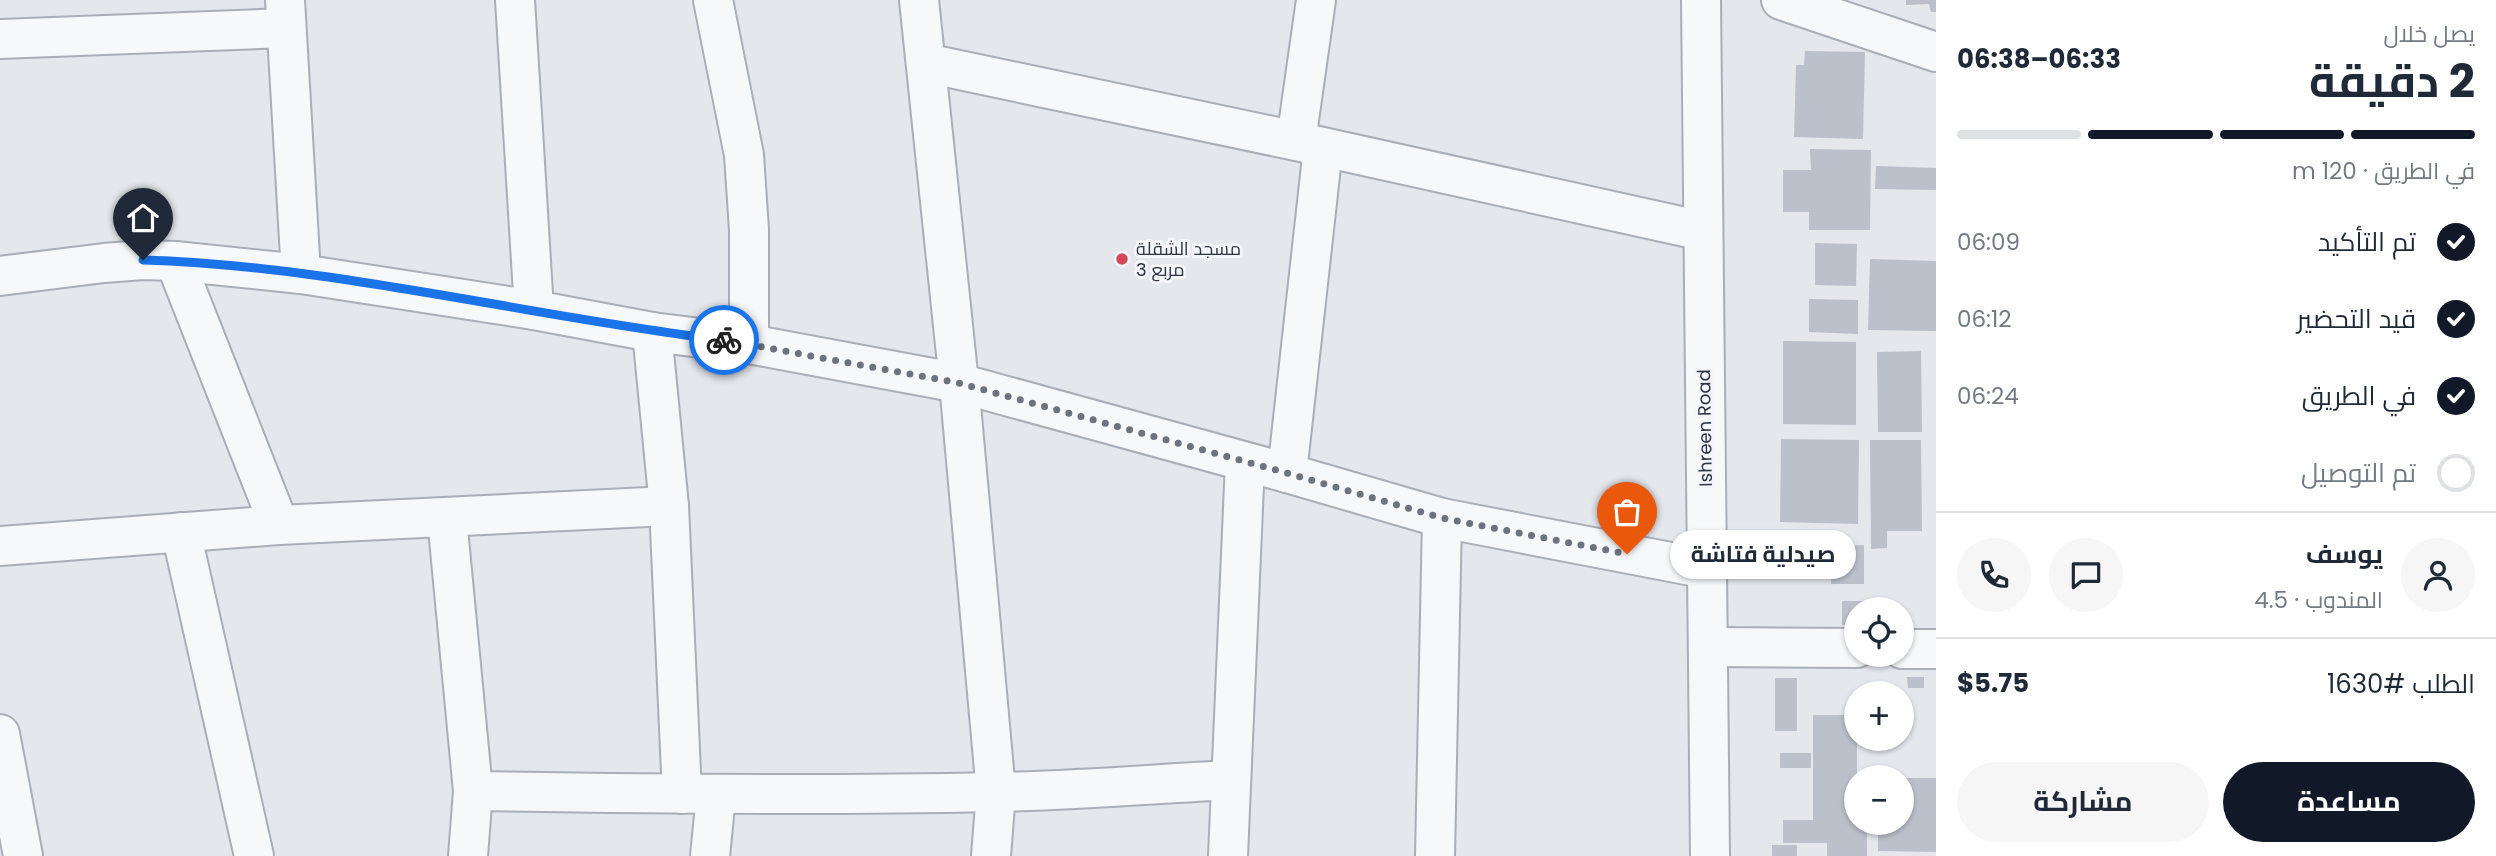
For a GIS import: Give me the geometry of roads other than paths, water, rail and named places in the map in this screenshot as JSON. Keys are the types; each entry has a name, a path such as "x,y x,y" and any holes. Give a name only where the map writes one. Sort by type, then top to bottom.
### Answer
{"street":[{"path":"515,0 534,310"},
{"path":"713,0 744,155 749,230 749,344"},
{"path":"919,0 959,383 996,792 991,856"},
{"path":"1287,473 1310,145 1316,0"},
{"name":"Ishreen Road","path":"1701,0 1710,856"},
{"path":"1781,0 1936,52"},
{"path":"0,39 285,14 301,274"},
{"path":"926,63 1703,231"},
{"path":"0,276 130,261 175,261 301,274 534,310 652,332 749,344 959,383 1442,518 1707,569"},
{"path":"175,261 279,525"},
{"path":"652,332 699,795 710,856"},
{"path":"1228,856 1245,462"},
{"path":"0,547 279,525 669,506"},
{"path":"447,518 473,792 468,856"},
{"path":"1435,856 1442,518"},
{"path":"181,532 254,856"},
{"path":"1708,647 1844,648"},
{"path":"1914,649 1936,649"},
{"path":"0,734 23,856"},
{"path":"473,792 699,795 996,792 1231,780"}],"place":[{"name":"مسجد الشقلة مربع 3","path":"1122,259"},
{"name":"صيدلية فتاشة","path":"1627,554"}]}
